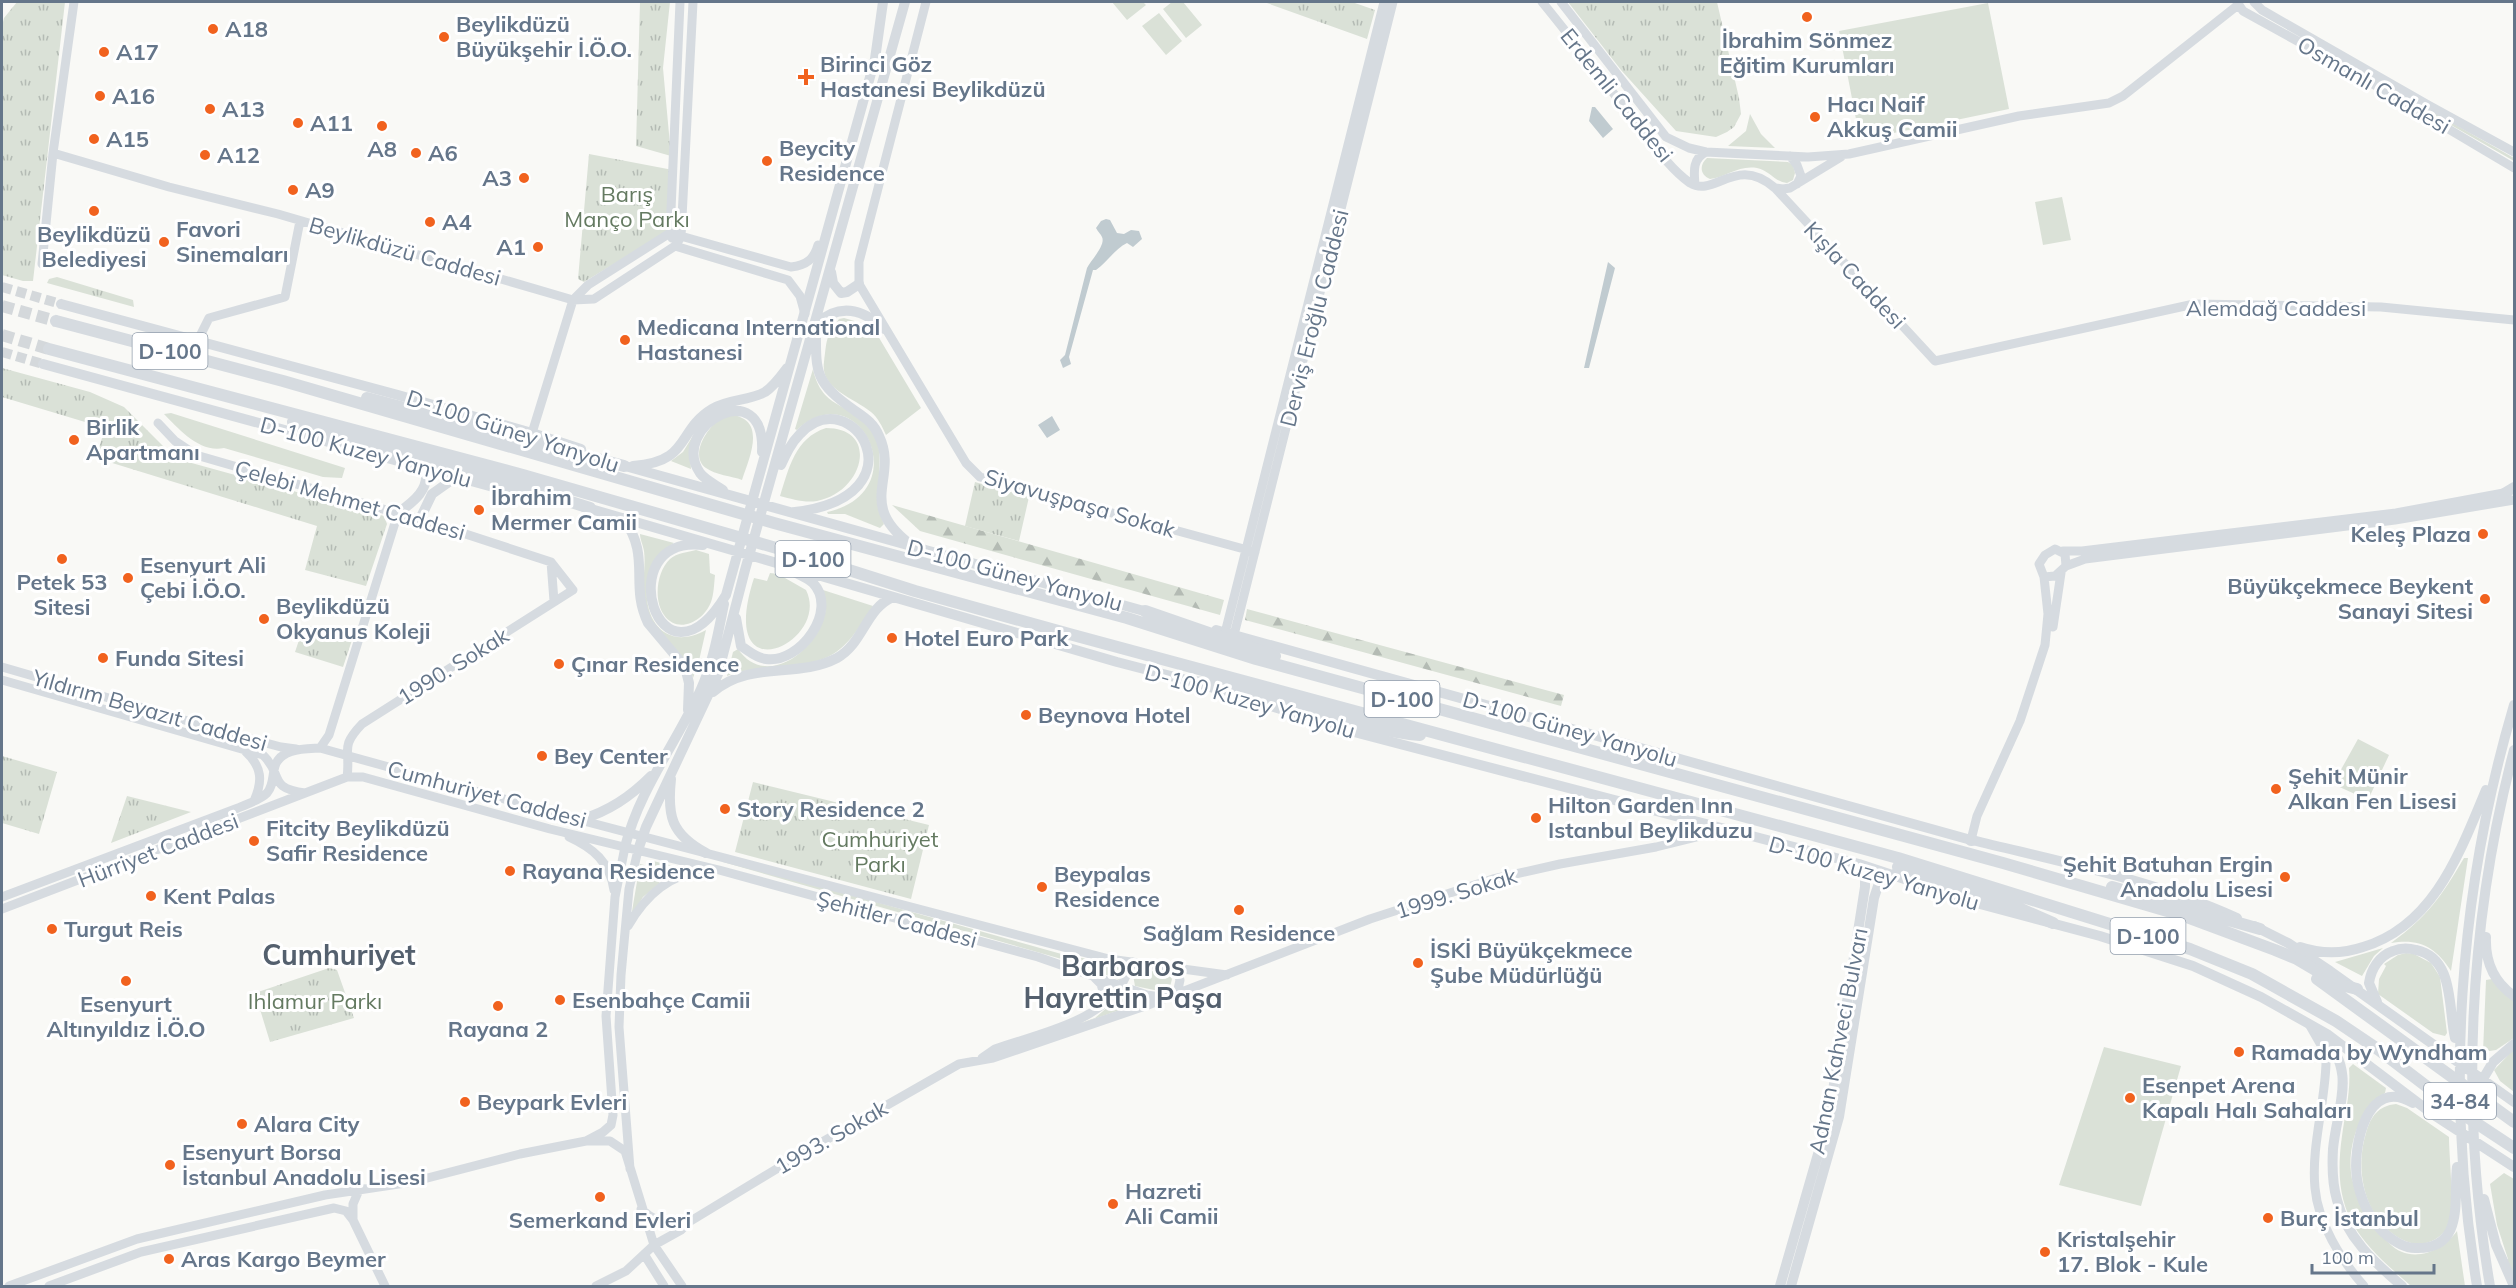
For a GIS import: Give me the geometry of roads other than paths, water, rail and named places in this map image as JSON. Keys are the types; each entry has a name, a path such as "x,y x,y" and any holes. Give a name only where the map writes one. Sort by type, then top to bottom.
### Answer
{"highway":[{"name":"D-100","path":"56,321 283,381 774,523 1127,618 1334,681 2073,883 2202,922 2256,943 2314,977 2510,1119"},
{"path":"49,349 187,387 241,408 497,479 590,508"},
{"path":"283,381 390,403 624,466"},
{"name":"D-100","path":"187,387 523,475 811,558 915,591 1842,843 1976,882 2224,962 2293,996 2343,1025 2426,1088 2510,1145"},
{"path":"1145,612 1281,658 1334,681"},
{"path":"1194,682 1247,692 1401,733 1439,734"},
{"path":"1842,843 1901,868 2054,923"},
{"path":"2073,883 2112,886 2260,929"},
{"path":"2256,943 2297,959 2341,985 2357,989"}],"main road":[{"path":"42,264 53,153 74,2"},
{"path":"675,246 681,237 693,2"},
{"path":"586,1141 603,1132 610,1125 614,1115 606,1016 615,897 628,832 705,677 762,464 840,192 875,59 883,2"},
{"path":"630,1169 619,1027 629,889 638,850 642,836 672,771 711,694 736,612 905,2"},
{"path":"830,268 833,283 841,293 859,284 859,262 926,2"},
{"name":"Derviş Eroğlu Caddesi","path":"1229,634 1386,8 1393,2"},
{"name":"Erdemli Caddesi","path":"1542,2 1659,152 1689,182 1695,185"},
{"name":"Erdemli Caddesi","path":"1561,2 1666,137 1689,148 1706,152 1790,156 1849,154"},
{"path":"2246,12 2252,9 2254,2"},
{"name":"Osmanlı Caddesi","path":"2254,2 2262,9 2428,105 2514,152"},
{"path":"1706,152 1695,162 1695,185 1710,185 1733,175 1742,174 1764,178 1775,188 1783,189 1797,184 1831,161 1849,154 2019,116 2109,103 2123,96 2238,3"},
{"name":"Osmanlı Caddesi","path":"2238,3 2246,12 2339,64 2514,168"},
{"path":"675,246 670,233 680,6 692,13"},
{"name":"Beylikdüzü Caddesi","path":"53,153 169,187 300,220 573,300 594,299 675,246"},
{"path":"1790,156 1801,176 1797,184"},
{"path":"672,162 685,164"},
{"name":"Kışla Caddesi","path":"1775,188 1935,361"},
{"path":"670,233 795,267 809,262 815,256 829,212 840,192"},
{"path":"198,340 209,318 285,297 300,220"},
{"path":"532,433 573,300 588,285 670,233"},
{"path":"675,246 788,280 800,296 805,315"},
{"name":"Siyavuşpaşa Sokak","path":"859,284 966,463 981,477 1250,551"},
{"name":"D-100 Güney Yanyolu","path":"61,304 532,433 624,466 788,513 2117,876 2204,904 2288,943 2357,989 2514,1102"},
{"name":"Alemdağ Caddesi","path":"1935,361 2194,304 2381,307 2514,320"},
{"path":"885,329 874,318 839,310 826,315 816,324 816,360 823,384 835,397 867,418 879,434 885,456 880,495 882,508 892,527 915,548"},
{"path":"624,466 651,464 674,454 705,413 728,401 764,392 791,363"},
{"name":"D-100 Kuzey Yanyolu","path":"43,364 456,477 590,508 1194,682 1354,732 1859,864 1980,904 2054,923 2193,966 2261,997 2354,1052 2434,1115 2510,1164"},
{"path":"735,497 705,478 697,466 697,442 705,426 714,418 731,411 746,411 753,415 762,447 762,464"},
{"path":"771,481 794,442 811,425 823,420 840,421 854,428 865,440 869,465 864,478 855,489 830,505 788,513"},
{"name":"Çelebi Mehmet Caddesi","path":"158,423 175,441 196,454 420,519 551,562"},
{"path":"320,748 329,735 398,513 412,503 422,490 426,479 424,468"},
{"path":"420,519 432,494 456,477"},
{"path":"2440,510 2509,492 2514,487"},
{"path":"2044,577 2055,576 2063,569 2085,559 2514,501"},
{"path":"1972,836 1977,816 2023,713 2045,645 2048,614 2040,559 2050,550 2082,551 2397,516"},
{"path":"622,518 634,533 639,551 640,592 644,615 648,623 681,660 687,674 688,713"},
{"path":"722,546 685,545 666,554 657,564 653,576 651,600 659,621 670,630 683,632 707,622 726,595"},
{"path":"1972,836 2032,704 2049,646 2066,556 2063,551"},
{"path":"551,562 554,602"},
{"name":"1990. Sokak","path":"346,754 351,735 362,724 573,590 551,562"},
{"path":"736,612 741,645 756,656 778,659 798,649 807,640 819,618 821,609 817,589 808,579 782,565"},
{"path":"711,694 724,683 741,675 816,665 838,658 851,647 878,607 893,597"},
{"name":"Yıldırım Beyazıt Caddesi","path":"2,667 281,747 320,748"},
{"name":"Yıldırım Beyazıt Caddesi","path":"2,680 262,756 270,762 279,784 286,789 305,793"},
{"path":"2460,1051 2464,957 2472,893 2482,829 2514,705"},
{"name":"Cumhuriyet Caddesi","path":"320,748 628,832"},
{"name":"Hürriyet Caddesi","path":"2,897 193,827 254,801 266,794 272,785 275,766 281,757 298,749"},
{"path":"244,750 261,774 261,782 254,801"},
{"path":"2473,1110 2476,974 2485,902 2514,750"},
{"path":"346,754 349,768 347,777"},
{"path":"2288,943 2320,952 2345,951 2385,939 2417,915 2443,882 2468,835 2498,760"},
{"path":"580,820 599,814 633,795 658,770"},
{"path":"672,771 669,804 673,822 686,840 706,853"},
{"name":"Cumhuriyet Caddesi","path":"347,777 363,777 550,829 625,847"},
{"name":"Hürriyet Caddesi","path":"2,909 347,777"},
{"path":"550,829 583,844 605,863 612,879 615,897"},
{"name":"Şehitler Caddesi","path":"628,832 1109,959 1227,975"},
{"name":"1999. Sokak","path":"1177,993 1370,919 1493,879 1560,864 1656,848 1713,833 1745,836"},
{"name":"Şehitler Caddesi","path":"625,847 719,870 1038,957 1147,995 1166,998"},
{"name":"Adnan Kahveci Bulvarı","path":"1780,1287 1832,1127 1865,887 1865,875 1859,864"},
{"path":"626,928 640,906 664,884 686,874 719,870"},
{"name":"Adnan Kahveci Bulvarı","path":"1791,1287 1832,1127 1874,898 1880,883 1894,874"},
{"path":"2485,902 2486,950 2490,967 2504,988 2514,996"},
{"path":"2386,1011 2369,988 2374,966 2390,952 2406,949 2421,951 2437,963 2442,972 2460,1051"},
{"path":"1122,986 1133,962"},
{"path":"1176,967 1180,980 1177,993"},
{"path":"1091,975 1101,984 1106,1002"},
{"name":"1993. Sokak","path":"978,1060 995,1049 1093,1014 1122,986"},
{"name":"1993. Sokak","path":"654,1245 681,1230 689,1222 959,1064 993,1058 1177,993"},
{"path":"2309,1024 2325,1052 2326,1064 2315,1171 2318,1204 2340,1255 2364,1287"},
{"path":"2309,1024 2334,1048 2342,1069 2342,1098 2333,1159 2337,1200 2351,1234 2366,1253 2402,1287"},
{"path":"2473,1110 2480,1082 2486,1071 2501,1053 2514,1044"},
{"name":"34-84","path":"2460,1051 2466,1211 2477,1287"},
{"path":"2434,1115 2408,1100 2390,1098 2373,1106 2360,1132 2356,1167 2359,1188 2370,1216 2388,1236 2405,1247 2416,1248 2436,1244 2445,1238 2455,1217 2457,1170 2462,1150"},
{"name":"34-84","path":"2473,1110 2476,1173 2490,1287"},
{"path":"9,1287 136,1239 325,1195 412,1182 520,1154 586,1141 610,1141 624,1151 654,1245 682,1287"},
{"path":"2476,1173 2496,1245 2514,1287"},
{"path":"353,1220 356,1196 359,1191 366,1189"},
{"path":"49,1287 141,1252 334,1208 346,1211 353,1220 385,1287"},
{"path":"641,1208 649,1216 659,1221 681,1224 689,1222"},
{"path":"136,1239 141,1252"},
{"path":"596,1287 626,1271 654,1245"},
{"path":"644,1254 664,1287"}],"tunnel":[{"path":"2,287 61,304"},
{"path":"2,306 56,321"},
{"path":"2,335 49,349"},
{"path":"2,352 43,364"}],"place":[{"name":"İbrahim Sönmez Eğitim Kurumları","path":"1807,17"},
{"name":"A18","path":"213,29"},
{"name":"Beylikdüzü Büyükşehir İ.Ö.O.","path":"444,37"},
{"name":"A17","path":"104,52"},
{"name":"Birinci Göz Hastanesi Beylikdüzü","path":"806,77"},
{"name":"A16","path":"100,96"},
{"name":"A13","path":"210,109"},
{"name":"Hacı Naif Akkuş Camii","path":"1815,117"},
{"name":"A11","path":"298,123"},
{"name":"A8","path":"382,126"},
{"name":"A15","path":"94,139"},
{"name":"A6","path":"416,153"},
{"name":"A12","path":"205,155"},
{"name":"Beycity Residence","path":"767,161"},
{"name":"A3","path":"524,178"},
{"name":"A9","path":"293,190"},
{"name":"Beylikdüzü Belediyesi","path":"94,211"},
{"name":"A4","path":"430,222"},
{"name":"Favori Sinemaları","path":"164,242"},
{"name":"A1","path":"538,247"},
{"name":"Medicana International Hastanesi","path":"625,340"},
{"name":"Birlik Apartmanı","path":"74,440"},
{"name":"İbrahim Mermer Camii","path":"479,510"},
{"name":"Keleş Plaza","path":"2483,534"},
{"name":"Petek 53 Sitesi","path":"62,559"},
{"name":"Esenyurt Ali Çebi İ.Ö.O.","path":"128,578"},
{"name":"Büyükçekmece Beykent Sanayi Sitesi","path":"2485,599"},
{"name":"Beylikdüzü Okyanus Koleji","path":"264,619"},
{"name":"Hotel Euro Park","path":"892,638"},
{"name":"Funda Sitesi","path":"103,658"},
{"name":"Çınar Residence","path":"559,664"},
{"name":"Beynova Hotel","path":"1026,715"},
{"name":"Bey Center","path":"542,756"},
{"name":"Şehit Münir Alkan Fen Lisesi","path":"2276,789"},
{"name":"Story Residence 2","path":"725,809"},
{"name":"Hilton Garden Inn Istanbul Beylikduzu","path":"1536,818"},
{"name":"Fitcity Beylikdüzü Safir Residence","path":"254,841"},
{"name":"Rayana Residence","path":"510,871"},
{"name":"Şehit Batuhan Ergin Anadolu Lisesi","path":"2285,877"},
{"name":"Beypalas Residence","path":"1042,887"},
{"name":"Kent Palas","path":"151,896"},
{"name":"Sağlam Residence","path":"1239,910"},
{"name":"Turgut Reis","path":"52,929"},
{"name":"İSKİ Büyükçekmece Şube Müdürlüğü","path":"1418,963"},
{"name":"Esenyurt Altınyıldız İ.Ö.O","path":"126,981"},
{"name":"Esenbahçe Camii","path":"560,1000"},
{"name":"Rayana 2","path":"498,1006"},
{"name":"Ramada by Wyndham","path":"2239,1052"},
{"name":"Esenpet Arena Kapalı Halı Sahaları","path":"2130,1098"},
{"name":"Beypark Evleri","path":"465,1102"},
{"name":"Alara City","path":"242,1124"},
{"name":"Esenyurt Borsa İstanbul Anadolu Lisesi","path":"170,1165"},
{"name":"Semerkand Evleri","path":"600,1197"},
{"name":"Hazreti Ali Camii","path":"1113,1204"},
{"name":"Burç İstanbul","path":"2268,1218"},
{"name":"Kristalşehir 17. Blok - Kule","path":"2045,1252"},
{"name":"Aras Kargo Beymer","path":"169,1259"}],"district":[{"name":"Cumhuriyet","path":"339,954"},
{"name":"Barbaros Hayrettin Paşa","path":"1123,981"}],"park label":[{"name":"Barış Manço Parkı","path":"627,206"},
{"name":"Cumhuriyet Parkı","path":"880,852"},
{"name":"Ihlamur Parkı","path":"315,1001"}]}
